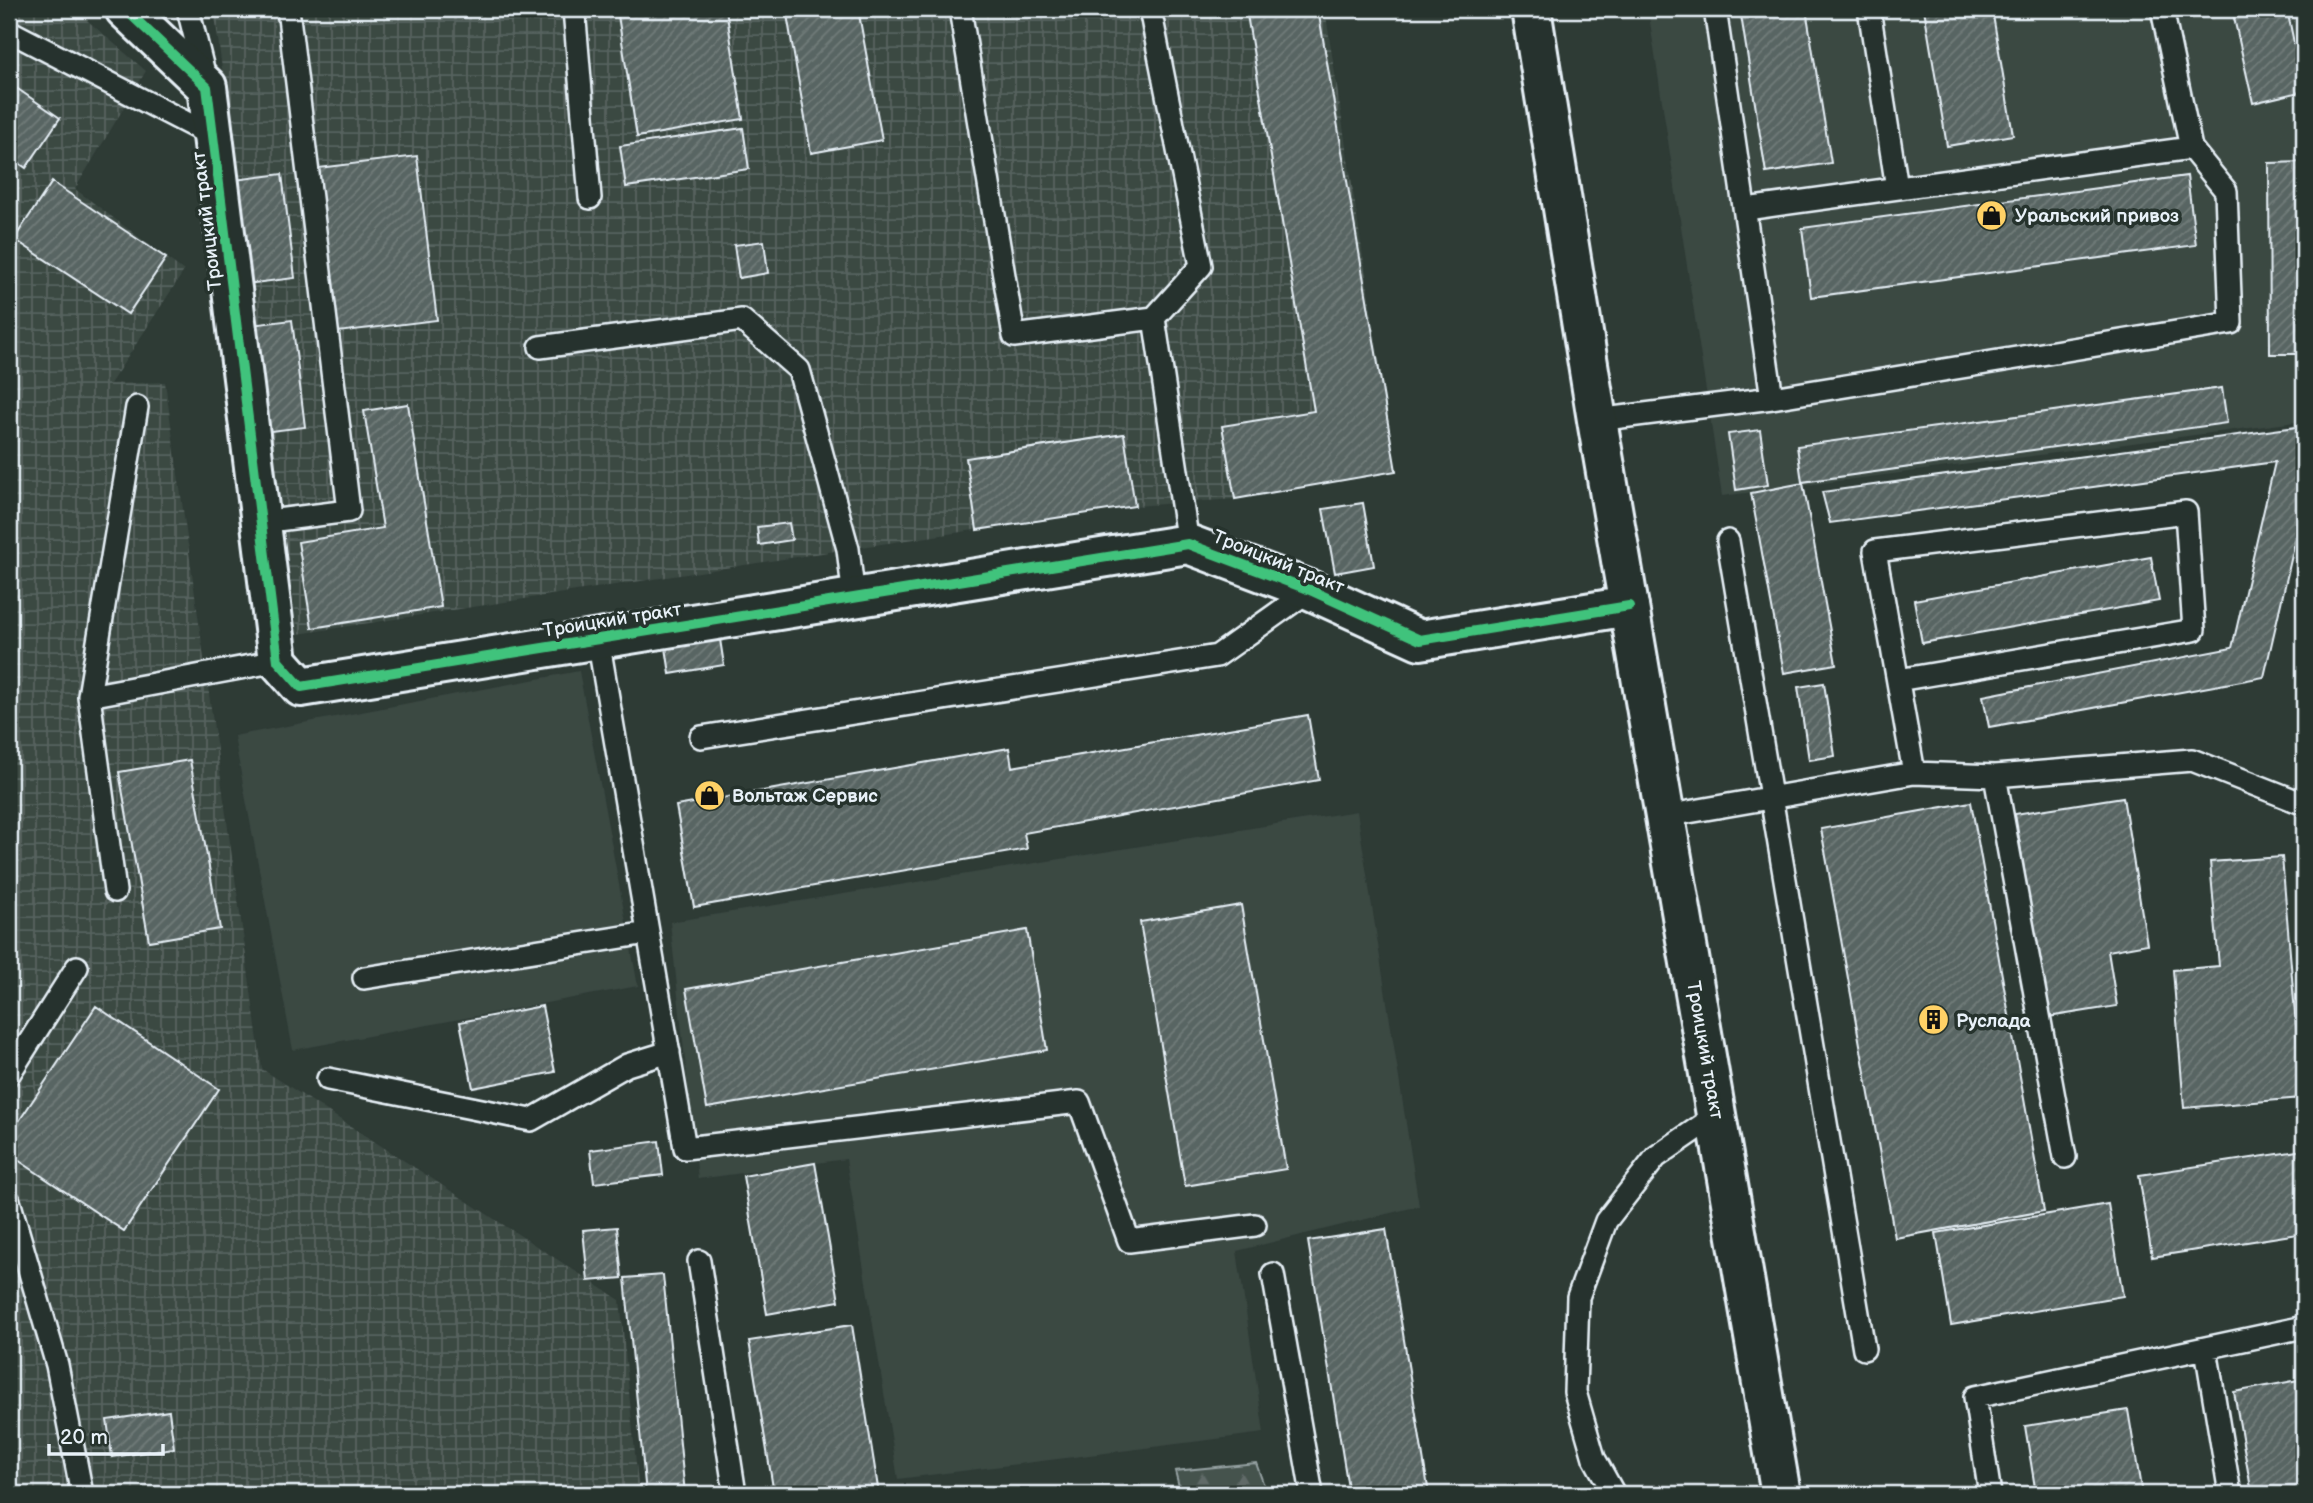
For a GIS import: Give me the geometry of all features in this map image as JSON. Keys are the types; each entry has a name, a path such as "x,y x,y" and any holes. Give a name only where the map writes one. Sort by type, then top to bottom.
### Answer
{"street":[{"path":"125,9 208,87"},
{"name":"Троицкий тракт","path":"1531,9 1597,420 1781,1494"},
{"name":"Троицкий тракт","path":"208,87 278,661 300,687 1188,544 1310,590 1420,640 1629,606"}],"lane":[{"path":"188,9 208,87"},
{"path":"261,522 349,511 288,9"},
{"path":"574,9 590,198"},
{"path":"960,9 1014,336 1154,318 1201,266 1150,9"},
{"path":"1714,9 1746,209 1772,398"},
{"path":"1869,9 1897,188"},
{"path":"1597,420 1772,398 2231,323 2226,191 2191,148 2162,9"},
{"path":"9,31 214,137"},
{"path":"1746,209 2191,148"},
{"path":"1154,318 1188,544"},
{"path":"540,347 742,320 799,370 848,549 854,598"},
{"path":"115,891 89,696 137,407"},
{"path":"1899,680 2194,630 2186,512 1875,551 1914,773"},
{"path":"1728,541 1864,1349"},
{"path":"701,737 1217,656 1310,590"},
{"path":"598,639 685,1148 1079,1102 1129,1241 1255,1225"},
{"path":"89,696 278,661"},
{"path":"1665,816 1914,773 1995,776 2192,760 2304,804"},
{"path":"1995,776 2065,1157"},
{"path":"364,978 648,933"},
{"path":"9,1074 77,967"},
{"path":"328,1079 531,1120 627,1065 668,1052"},
{"path":"1614,1494 1594,1458 1576,1392 1578,1297 1606,1221 1656,1157 1717,1115"},
{"path":"9,1201 57,1365 82,1494"},
{"path":"699,1261 735,1494"},
{"path":"1273,1274 1312,1494"},
{"path":"1990,1494 1975,1397 2304,1328"},
{"path":"2206,1349 2231,1494"}],"shaded area":[{"path":"9,9 74,9 146,71 75,189 184,271 110,384 165,382 262,1069 620,1300 639,1494 9,1494"},
{"path":"214,9 1325,9 1396,471 1235,499 1135,506 298,634"},
{"name":"Уральский привоз","path":"1648,9 2304,9 2304,421 1722,496"},
{"path":"579,671 638,986 293,1050 234,736"},
{"path":"1357,811 1419,1206 1237,1251 1264,1433 898,1479 846,1159 698,1179 670,922"}],"green space":[{"path":"1256,1463 1267,1494 1181,1494 1175,1471"}],"building":[{"path":"617,9 726,9 743,119 637,137"},
{"path":"786,9 858,9 882,140 811,153"},
{"path":"1246,9 1318,9 1396,471 1235,499 1222,426 1314,411"},
{"path":"1740,9 1806,9 1831,163 1766,173"},
{"path":"1924,9 1992,9 2013,135 1947,146"},
{"path":"2232,9 2287,9 2304,91 2253,103"},
{"path":"9,83 60,118 26,168 9,156"},
{"path":"743,128 749,169 626,187 620,146"},
{"path":"417,156 437,320 338,332 318,168"},
{"path":"2304,162 2304,354 2270,354 2269,163"},
{"path":"282,174 295,278 246,284 234,180"},
{"path":"2187,176 2196,245 1811,297 1802,228"},
{"path":"52,182 166,258 128,314 14,239"},
{"path":"764,241 768,273 739,278 734,245"},
{"path":"292,320 305,427 263,432 250,325"},
{"path":"2222,388 2227,423 1802,482 1797,446"},
{"path":"408,404 441,607 312,628 298,542 383,528 364,411"},
{"path":"2304,426 2304,503 2264,677 1989,727 1983,696 2232,648 2275,462 1830,523 1822,492"},
{"path":"1760,430 1768,485 1736,490 1728,434"},
{"path":"1124,434 1135,506 977,530 966,458"},
{"path":"1803,483 1836,664 1784,673 1751,493"},
{"path":"1363,503 1374,566 1335,573 1323,509"},
{"path":"789,523 792,540 759,545 757,527"},
{"path":"2151,557 2159,601 1922,643 1914,600"},
{"path":"719,633 724,665 670,674 665,641"},
{"path":"1824,683 1835,756 1809,760 1798,687"},
{"path":"1308,715 1319,780 1024,833 1027,849 694,907 676,806 1009,748 1012,767"},
{"path":"190,760 220,929 149,941 119,772"},
{"path":"2123,797 2147,944 2108,951 2117,1006 2048,1017 2015,814"},
{"name":"Руслада","path":"1971,802 2044,1211 1895,1238 1821,829"},
{"path":"2282,857 2302,1098 2184,1108 2173,970 2219,966 2210,862"},
{"path":"1241,905 1286,1169 1185,1186 1140,922"},
{"path":"1027,930 1047,1050 707,1108 686,989"},
{"path":"96,1006 219,1089 124,1231 9,1154 9,1136"},
{"path":"542,1006 555,1072 473,1088 460,1022"},
{"path":"659,1141 663,1175 594,1183 590,1150"},
{"path":"2304,1150 2304,1233 2152,1257 2139,1175"},
{"path":"815,1163 839,1301 767,1314 743,1176"},
{"path":"2108,1204 2123,1296 1951,1325 1936,1233"},
{"path":"617,1227 622,1278 588,1281 583,1230"},
{"path":"1386,1229 1429,1494 1349,1494 1308,1241"},
{"path":"663,1275 685,1494 646,1494 625,1278"},
{"path":"852,1325 879,1494 774,1494 749,1341"},
{"path":"2304,1379 2304,1494 2252,1494 2234,1392"},
{"path":"2128,1410 2142,1494 2036,1494 2025,1426"},
{"path":"169,1411 174,1448 112,1457 107,1420"}],"cycle path":[{"path":"125,9 207,87 278,661 301,687 1188,544 1310,590 1420,640 1629,606"}],"place":[{"name":"Уральский привоз","path":"1992,215"},
{"name":"Вольтаж Сервис","path":"709,795"},
{"name":"Руслада","path":"1933,1020"}]}
